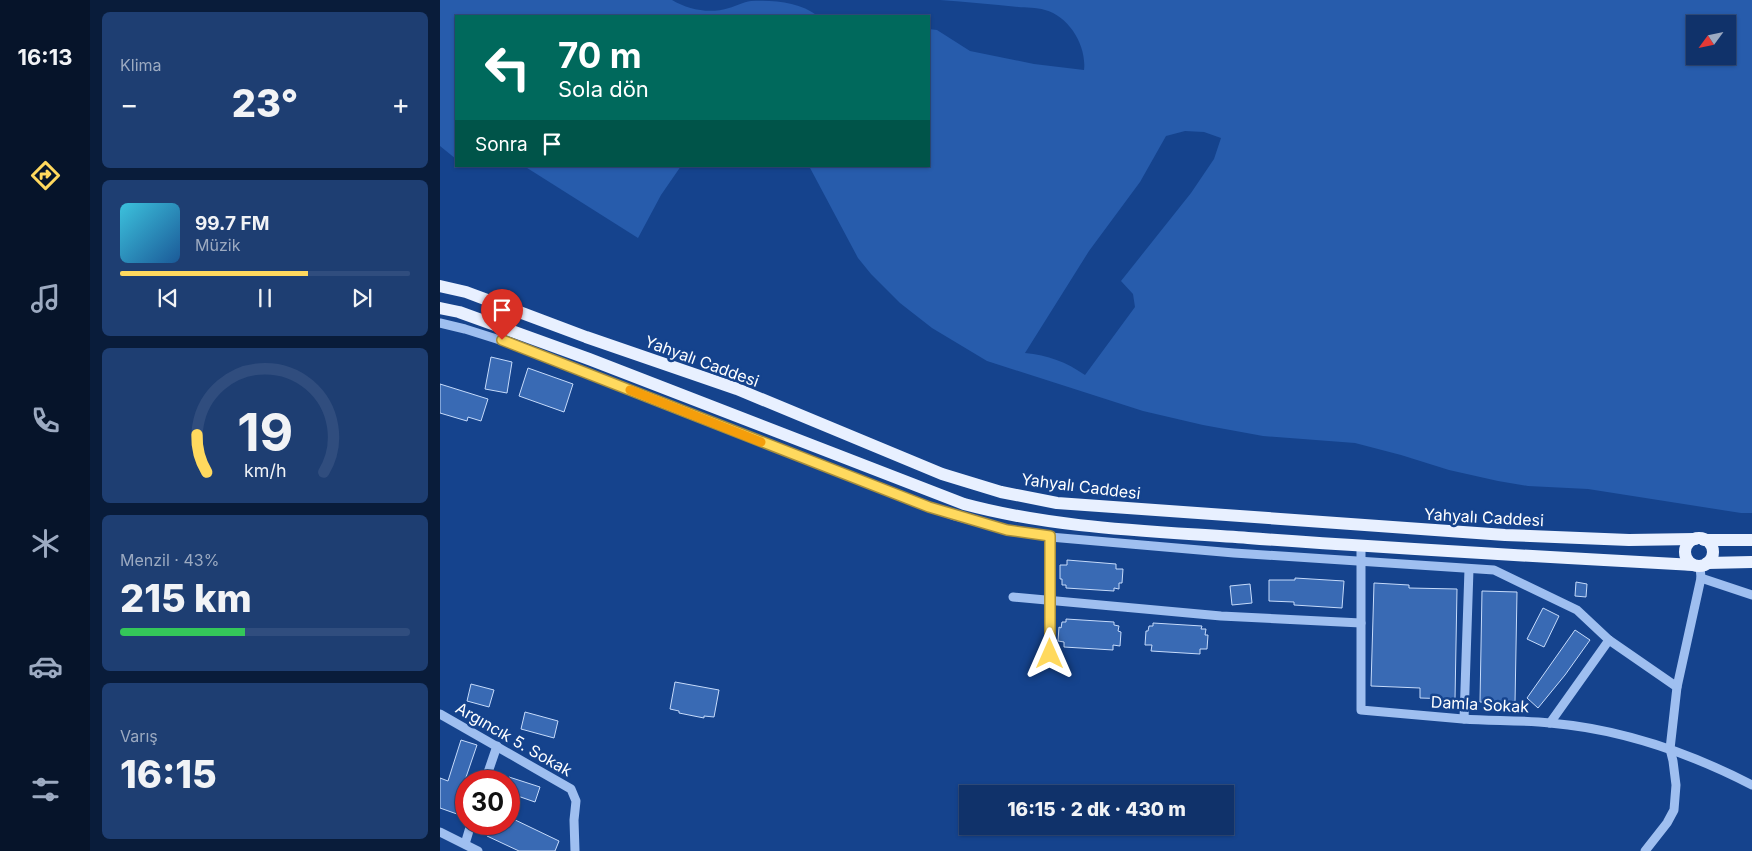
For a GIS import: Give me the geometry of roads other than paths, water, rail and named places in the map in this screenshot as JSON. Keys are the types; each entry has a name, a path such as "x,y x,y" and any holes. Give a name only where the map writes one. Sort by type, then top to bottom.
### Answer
{"main road":[{"name":"Yahyalı Caddesi","path":"440,286 466,292 586,337 737,390 942,474 971,484 1029,498 1057,503 1177,513 1505,535 1629,540 1752,540"},
{"path":"440,308 459,312 589,359 964,504 1037,520 1361,546 1700,568 1752,562"},
{"path":"1699,539 1708,542 1712,551 1710,560 1700,568 1686,558 1685,554 1687,544 1699,539"}],"street":[{"path":"440,323 502,340 929,507 1007,530 1050,536 1234,553 1494,570 1577,610 1609,640 1678,687"},
{"path":"1050,536 1050,654"},
{"name":"Damla Sokak","path":"1361,546 1361,710 1464,719 1550,722 1608,732 1670,749 1716,767 1752,784"},
{"path":"1645,851 1667,823 1674,810 1676,785 1670,749 1678,687 1700,568 1752,595"},
{"path":"1464,719 1469,569"},
{"path":"1013,596 1220,616 1361,623"},
{"path":"1550,722 1609,640"},
{"name":"Argıncık 5. Sokak","path":"440,714 571,789 576,801 574,820 575,851"},
{"path":"489,770 497,746"},
{"path":"440,832 478,851"},
{"path":"465,844 468,835"}]}
